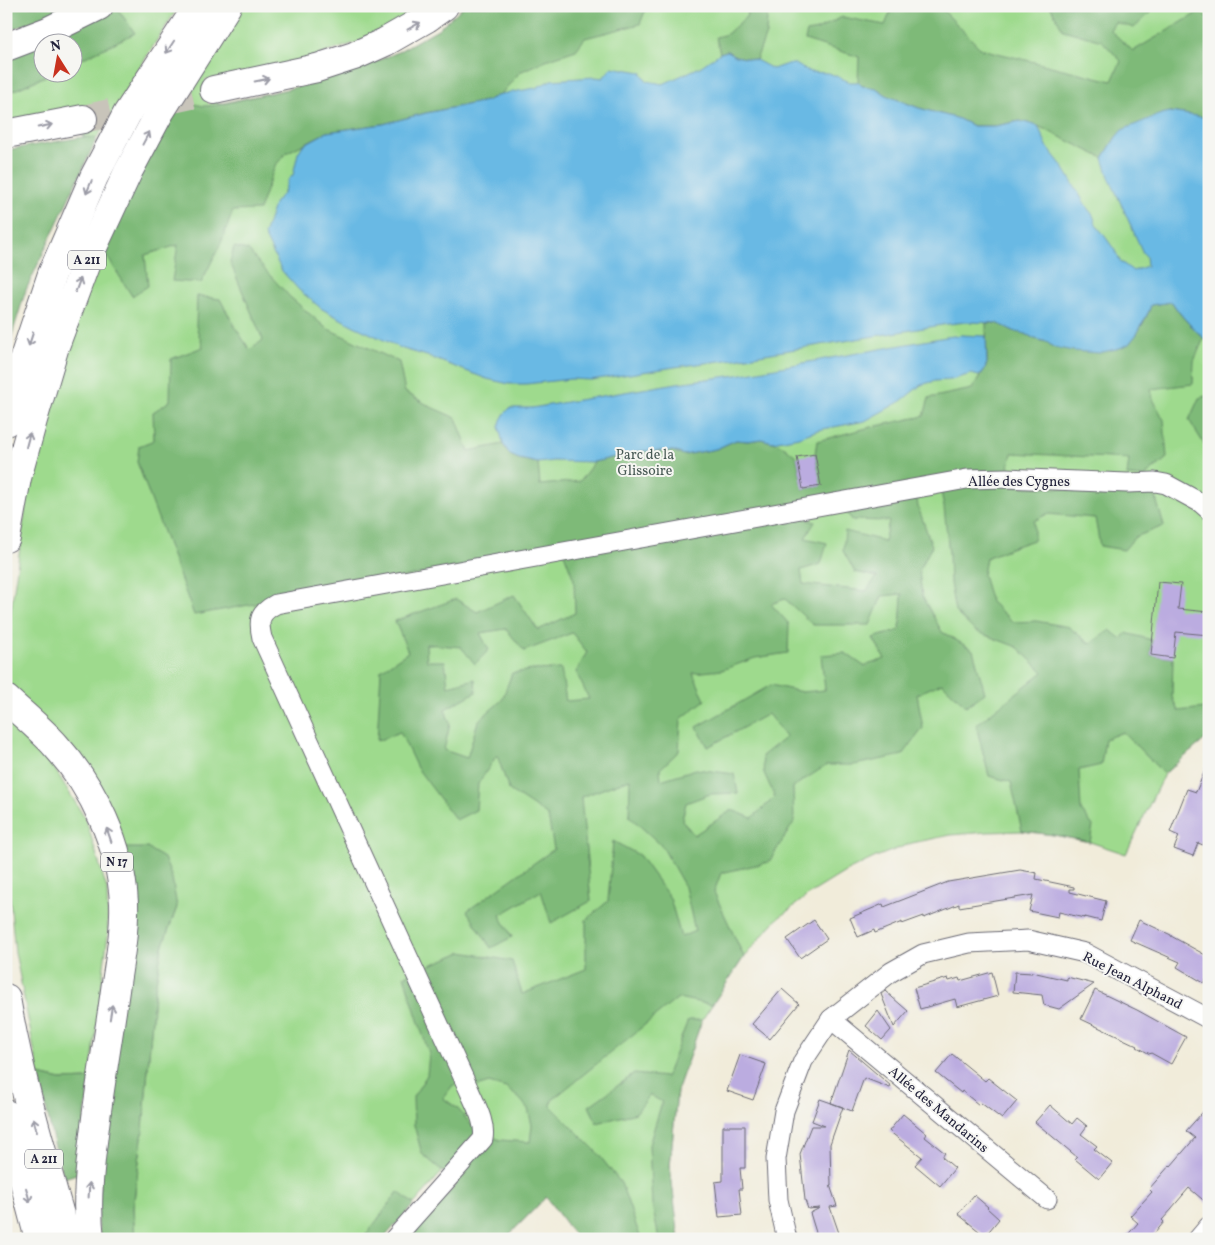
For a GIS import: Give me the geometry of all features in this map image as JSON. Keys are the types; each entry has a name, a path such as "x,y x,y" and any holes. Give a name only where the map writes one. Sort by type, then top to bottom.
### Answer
{"highway":[{"path":"6,47 48,31 99,6"},
{"name":"A 211","path":"6,422 24,358 52,274 94,177 127,114 198,6"},
{"name":"A 211","path":"6,538 17,478 33,420 55,346 87,260 128,172 160,112 227,6"},
{"path":"214,90 317,68 354,56 385,42 444,6"},
{"path":"6,134 83,119"},
{"name":"N 17","path":"6,699 56,746 82,780 102,814 114,849 120,876 124,903 123,933 89,1171 88,1207 90,1239"},
{"name":"A 211","path":"6,998 28,1101 67,1239"},
{"name":"A 211","path":"6,1114 11,1143"},
{"path":"11,1143 39,1239"}],"street":[{"name":"Allée des Cygnes","path":"394,1239 483,1139 485,1132 470,1092 262,638 259,624 261,615 266,609 276,604 967,479 1006,478 1127,483 1155,482 1166,484 1201,503 1209,510"},
{"name":"Rue Jean Alphand","path":"787,1239 778,1200 776,1159 784,1111 803,1060 831,1019 891,972 923,954 969,943 1028,940 1085,953 1209,1019"},
{"name":"Allée des Mandarins","path":"831,1019 1047,1199"},
{"path":"1198,1239 1209,1226"}],"green space":[{"path":"6,6 66,6 6,32"},
{"path":"120,6 179,6 97,138 83,137 83,107 6,121 6,94 32,82 82,82 82,59 134,33 117,8"},
{"name":"Parc de la Glissoire","path":"243,6 427,6 376,36 214,90 218,104 301,86 351,72 396,53 438,29 464,6 1209,6 1209,736 1164,774 1126,854 1090,842 1022,831 951,835 912,843 845,872 811,893 776,920 744,957 702,1020 677,1091 670,1166 678,1237 641,1239 639,1235 573,1233 546,1197 514,1230 443,1171 414,1204 398,1193 363,1239 135,1239 133,1208 143,1130 154,994 162,947 177,907 120,848 6,686 9,624 29,484 64,353 103,250 157,140 184,102"},
{"path":"464,6 647,6 640,24 585,38 576,50 546,60 520,72 501,94 486,101 383,124 327,132 286,153 275,166 259,210 233,211 221,243 201,283 172,281 178,245 145,255 148,286 132,296 103,250 157,140 184,102 204,106 218,105 301,86 351,72 396,53 438,29"},
{"path":"749,6 769,6 766,34 756,60 735,56 727,51 720,53 716,37 727,34 746,17"},
{"path":"893,6 939,6 981,49 1112,81 1121,61 1102,41 1063,30 1050,6 1152,6 1154,9 1134,28 1115,22 1110,30 1133,51 1199,12 1209,18 1209,118 1170,112 1116,137 1103,158 1038,126 1020,121 995,126 973,126 959,119 919,108 888,96 876,88 862,86 858,82 859,57 805,40 807,32 817,30 842,17 885,25"},
{"path":"117,8 135,33 82,59 82,32 65,32"},
{"path":"32,47 32,82 6,94 6,57"},
{"path":"83,137 97,138 26,290 6,354 6,150"},
{"path":"234,247 248,250 290,297 326,328 399,362 405,392 433,408 456,418 469,451 503,444 510,455 538,463 540,485 580,481 594,462 640,451 673,451 684,455 716,449 736,440 761,439 785,447 797,457 803,489 820,486 815,454 817,441 924,416 929,398 972,389 987,363 986,323 997,323 1016,332 1047,342 1053,347 1129,344 1145,320 1151,305 1172,302 1182,317 1204,338 1194,361 1193,384 1151,389 1153,399 1164,420 1167,458 1144,477 1127,476 1129,459 1012,453 1005,486 1154,492 1164,526 1135,537 1124,550 1100,546 1095,518 1047,514 1034,521 1034,540 986,558 983,575 991,602 1013,622 1036,621 1069,627 1090,644 1110,630 1121,639 1126,633 1152,640 1151,655 1173,658 1172,697 1178,711 1205,708 1209,700 1209,736 1164,774 1123,732 1105,739 1101,765 1079,770 1081,810 1093,826 1090,842 1022,831 1011,782 989,776 976,725 1043,672 1017,647 975,631 955,612 950,583 944,507 939,481 915,485 918,507 932,546 919,570 922,596 942,632 973,650 985,693 966,706 942,683 917,694 923,728 903,755 854,765 827,765 793,787 794,822 769,862 721,873 714,892 744,957 712,1005 678,998 552,1100 551,1106 595,1150 621,1183 641,1239 577,1239 546,1197 505,1239 409,1239 457,1183 422,1154 414,1125 413,1097 427,1075 429,1054 404,976 462,952 512,961 522,994 586,969 586,920 608,901 613,841 639,855 670,898 681,937 695,931 685,887 662,846 629,816 630,779 581,797 591,901 551,923 541,891 500,915 512,937 491,948 467,911 554,849 548,816 509,790 497,755 478,784 476,810 456,820 417,768 400,732 377,741 381,670 408,652 395,621 456,599 477,612 514,595 538,630 575,613 574,580 562,548 194,615 137,462 139,446 154,440 153,412 170,401 171,359 203,347 196,326 197,296 220,299 250,350 263,340 230,262","holes":["835,494 852,520 889,521 884,541 845,531 843,551 855,572 877,577 866,591 803,584 801,570 821,564 827,543 805,538 815,522 803,518","902,594 900,630 873,638 885,659 864,666 845,653 821,655 825,690 802,692 771,685 697,727 708,747 768,714 786,737 762,756 764,773 775,797 752,818 732,810 694,835 682,820 686,803 710,794 738,793 734,774 696,769 661,780 660,769 679,751 681,719 705,700 693,673 722,670 755,658 788,653 789,624 771,604 785,599 813,625 870,625 882,596","506,629 524,651 572,633 587,652 576,672 589,699 566,701 561,669 512,673 502,700 478,721 467,758 444,750 450,724 445,709 476,692 475,679 448,686 445,661 427,661 426,644 461,647 475,664 489,650 480,633","489,1083 506,1088 520,1099 528,1109 532,1125 530,1142 500,1140 475,1129 457,1108 443,1098 453,1085 473,1088"]},
{"path":"1209,395 1209,443 1204,444 1189,420 1199,398"},
{"path":"6,717 50,761 86,820 107,889 108,934 90,1079 61,1080 39,1075 15,952 6,858"},
{"path":"120,848 147,848 164,858 172,878 177,907 162,947 154,994 143,1130 133,1208 135,1239 100,1239 98,1221"},
{"path":"688,1020 702,1020 677,1091 670,1166 679,1239 659,1239 652,1205 649,1145 662,1102 650,1095 636,1113 597,1123 589,1106 634,1074 666,1077"},
{"path":"39,1075 61,1080 90,1079 77,1174 64,1178 52,1136"},
{"path":"398,1192 414,1204 383,1239 363,1239"}],"water":[{"path":"727,51 735,56 756,60 773,69 787,64 795,64 810,72 829,73 850,82 858,82 862,86 876,88 888,96 919,108 959,119 973,126 995,126 1020,121 1038,126 1048,148 1063,167 1093,215 1096,224 1121,262 1133,271 1147,266 1146,256 1109,177 1103,158 1122,130 1161,114 1170,112 1209,118 1209,343 1184,319 1172,302 1151,305 1137,334 1129,344 1099,353 1053,347 1047,342 1016,332 997,323 967,322 591,380 571,379 509,384 487,379 403,349 322,309 299,290 282,271 264,235 275,202 283,194 288,180 293,175 298,153 303,145 327,132 383,124 486,101 501,94 536,88 551,80 603,78 612,67 641,72 647,81 663,84 700,67 720,53"},
{"path":"961,335 986,336 987,363 983,373 979,376 971,374 951,380 935,381 921,385 901,401 865,421 818,430 799,437 773,442 761,439 736,440 716,449 684,455 673,451 640,451 594,462 553,461 538,463 510,455 503,444 499,427 505,413 510,408 532,408 677,383 737,375"}],"building":[{"path":"815,454 821,486 803,489 797,457"},
{"path":"1158,582 1181,584 1178,609 1209,612 1209,635 1176,632 1173,658 1151,655"},
{"path":"1208,763 1209,829 1203,845 1198,843 1193,856 1174,849 1179,836 1170,832 1187,789 1196,792"},
{"path":"1020,870 1037,873 1036,879 1074,887 1074,889 1070,889 1070,892 1106,901 1101,921 1059,912 1058,917 1029,911 1033,895 959,907 959,904 924,918 924,916 902,924 902,922 875,933 874,930 858,937 850,918 883,904 884,907 948,882"},
{"path":"814,920 827,939 800,958 787,939"},
{"path":"1139,920 1171,935 1209,957 1209,975 1204,983 1177,967 1180,962 1130,940"},
{"path":"992,972 998,996 957,1007 955,999 920,1009 914,988 948,978 949,981 959,978 960,981"},
{"path":"1015,972 1032,972 1067,980 1067,977 1094,984 1059,1009 1044,1005 1042,995 1013,992"},
{"path":"782,989 799,1004 770,1039 752,1024"},
{"path":"1095,990 1137,1010 1186,1037 1171,1064 1081,1019"},
{"path":"885,991 908,1011 894,1027 881,994"},
{"path":"878,1011 891,1030 882,1040 866,1026"},
{"path":"849,1050 891,1086 890,1088 864,1078 852,1111 831,1103"},
{"path":"952,1054 985,1081 988,1078 1017,1101 1002,1119 981,1103 979,1105 962,1091 961,1093 936,1073"},
{"path":"740,1055 766,1064 753,1100 727,1091"},
{"path":"820,1099 843,1107 830,1144 830,1185 837,1206 830,1207 841,1239 818,1239 810,1213 820,1208 808,1209 805,1200 800,1154 811,1126 825,1126 812,1121"},
{"path":"1050,1105 1072,1124 1077,1118 1087,1126 1081,1134 1097,1146 1094,1149 1112,1163 1099,1179 1075,1159 1077,1157 1035,1122"},
{"path":"1209,1105 1209,1205 1189,1188 1162,1220 1164,1222 1150,1239 1124,1239 1138,1223 1130,1216 1152,1192 1149,1189 1195,1138 1186,1131"},
{"path":"903,1114 927,1134 925,1137 945,1153 942,1157 955,1168 940,1186 915,1165 922,1157 889,1131"},
{"path":"723,1126 745,1126 745,1168 740,1168 742,1189 739,1189 742,1215 719,1217 715,1182 723,1181"},
{"path":"974,1195 999,1219 985,1236 958,1214"}],"tunnel":[{"path":"83,119 214,90"}]}
